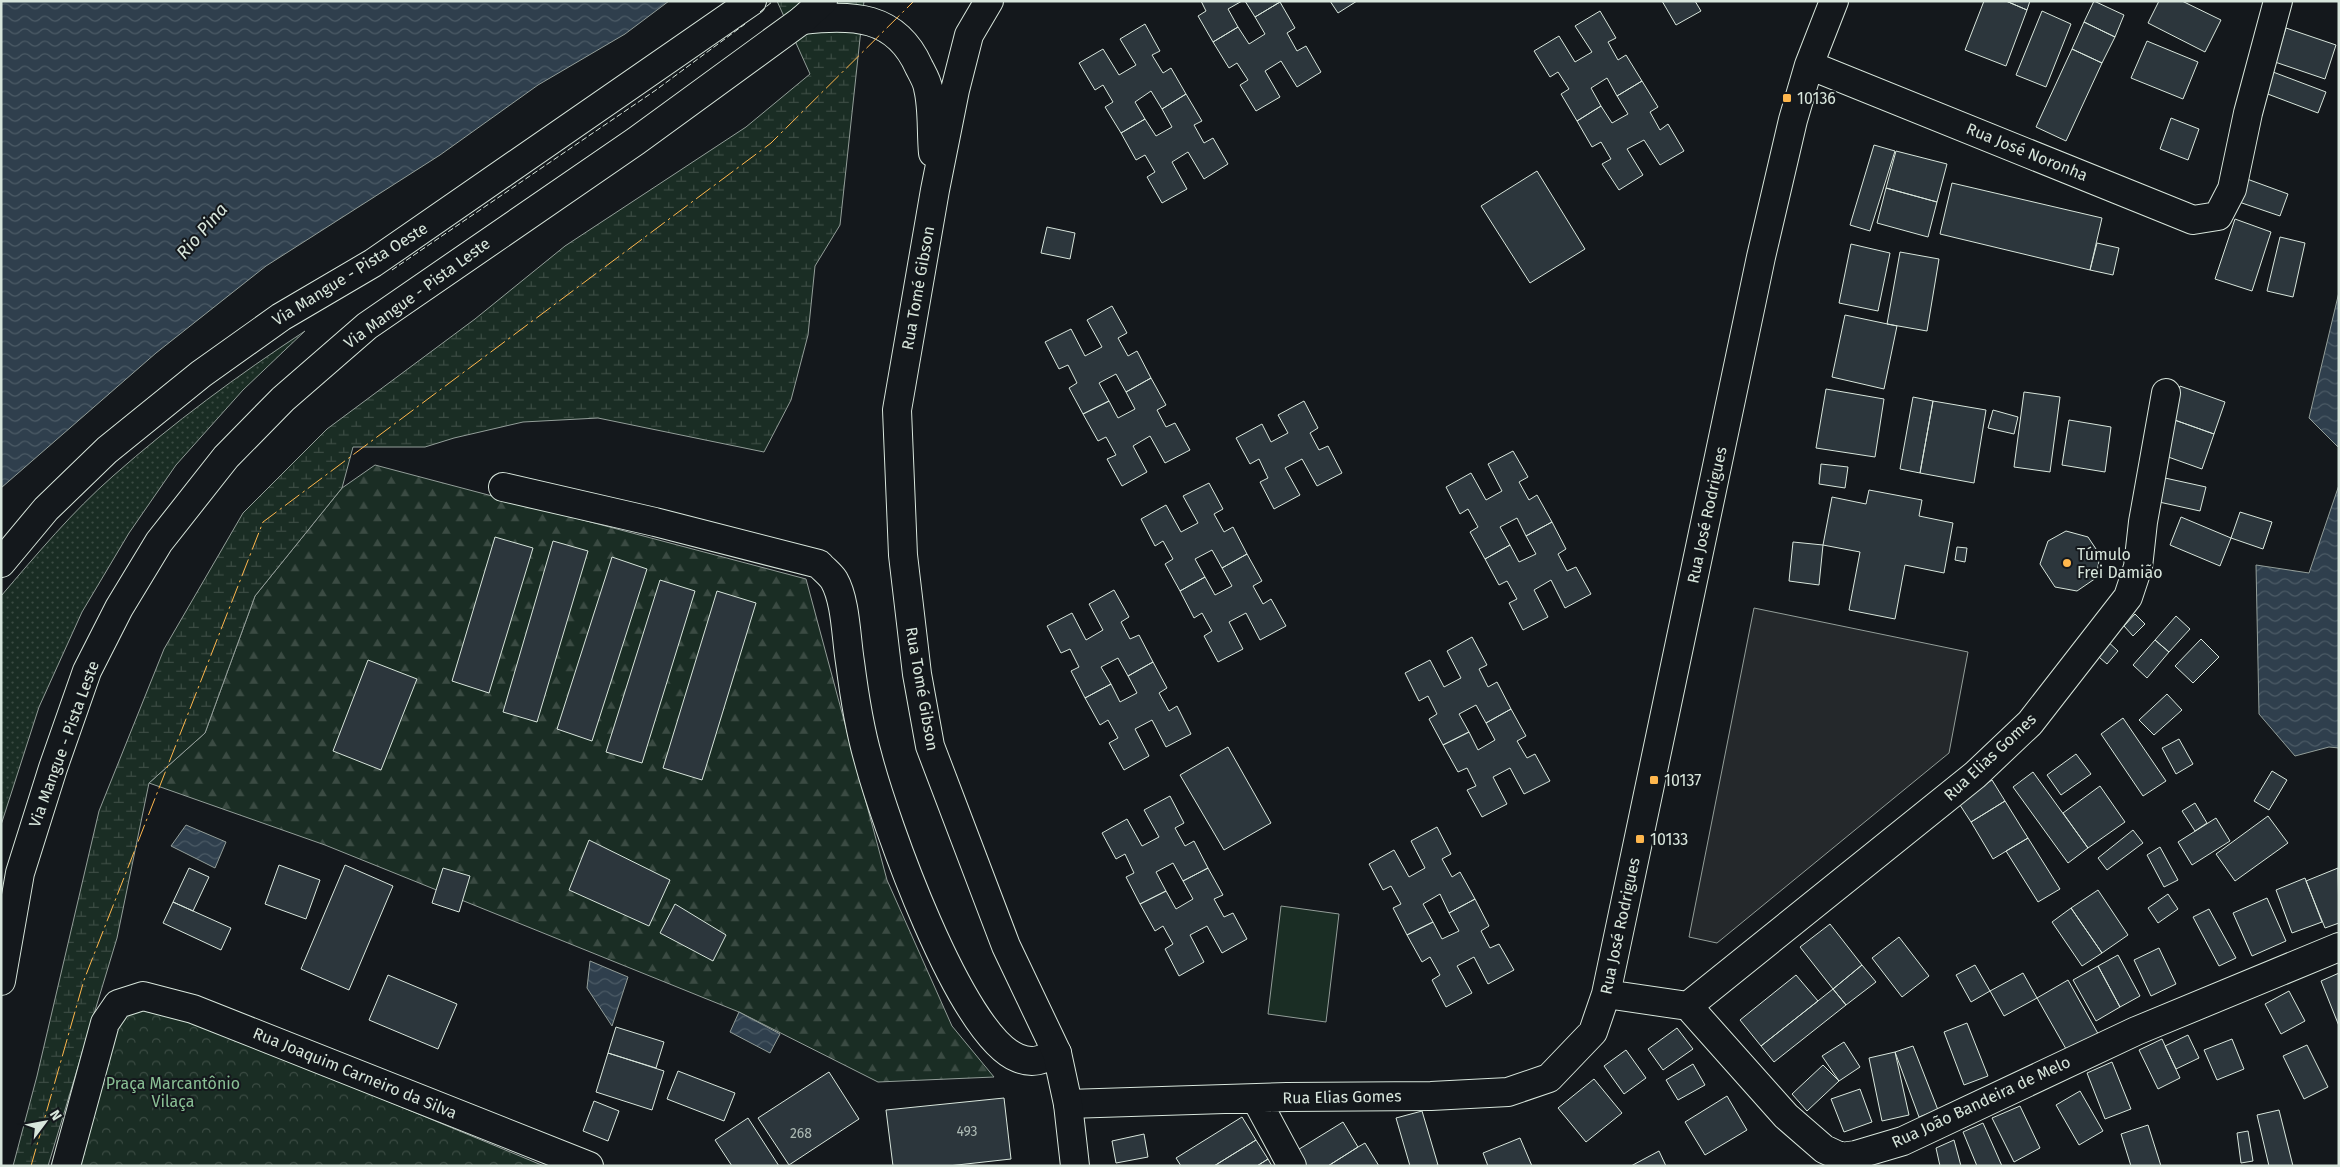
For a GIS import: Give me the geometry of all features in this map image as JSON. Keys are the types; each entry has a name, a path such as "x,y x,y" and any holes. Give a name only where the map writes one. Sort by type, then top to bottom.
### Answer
{"street":[{"name":"Via Mangue - Pista Leste","path":"1,981 20,873 53,768 87,671 119,608 159,542 226,457 282,399 367,326 636,140 802,20 823,1"},
{"name":"Rua Tomé Gibson","path":"989,1 969,35 935,190 897,410 903,555 917,674 930,746 953,812 1006,946 1057,1053 1068,1104 1075,1166"},
{"name":"Rua José Rodrigues","path":"1593,1032 1606,994 1763,248 1793,120 1809,65 1834,1"},
{"name":"Rua José Noronha","path":"1809,65 2193,220 2218,216 2232,189 2248,114 2278,1"},
{"name":"Via Mangue - Pista Oeste","path":"1,563 46,509 107,450 201,374 281,317 373,263 743,9"},
{"name":"Rua Tomé Gibson","path":"802,20 834,16 869,19 896,34 914,55 928,87 935,190"},
{"name":"Rua Elias Gomes","path":"1688,1006 1975,775 2030,723 2128,597 2138,567 2143,522 2166,393"},
{"path":"503,487 654,522 819,564 834,581 844,614 850,662 867,757 893,839 932,934 964,998 994,1039 1016,1057 1037,1062 1057,1053"},
{"name":"Rua João Bandeira de Melo","path":"1688,1006 1786,1116 1824,1149 1841,1157 1856,1156 1903,1141 2136,1031 2339,947"},
{"path":"1606,994 1688,1006"},
{"name":"Rua Joaquim Carneiro da Silva","path":"66,1166 105,1024 118,1004 143,996 193,1009 588,1166"},
{"name":"Rua Elias Gomes","path":"1068,1104 1431,1096 1508,1092 1549,1078 1593,1032"},
{"path":"1256,1099 1292,1166"}],"green space":[{"path":"777,1 864,1 840,225 815,266 808,335 791,400 764,452 598,418 523,422 454,438 425,447 353,447 342,488 255,596 205,733 149,783 117,938 48,1166 13,1166 37,1076 99,811 164,649 243,513 327,429 475,319 565,246 746,127 810,74"},
{"path":"305,331 243,390 176,465 129,533 82,612 39,707 1,825 1,596 69,519 113,476 206,400"},
{"path":"375,465 806,579 887,880 952,1026 994,1077 878,1082 739,1012 325,845 149,783 205,733 255,596 342,488"},
{"path":"1281,906 1339,914 1326,1022 1268,1014"},
{"name":"Praça Marcantônio Vilaça","path":"133,1008 165,1009 544,1166 71,1166 121,1018"}],"shaded area":[{"path":"1754,608 1968,652 1949,753 1717,943 1689,937"}],"water":[{"name":"Rio Pina","path":"1,1 669,1 625,34 538,85 440,155 266,266 156,353 1,488"},
{"path":"2339,292 2339,448 2309,418"},
{"path":"2339,485 2339,748 2329,747 2295,756 2259,714 2256,565 2309,573"},
{"path":"186,825 226,842 215,868 171,846"},
{"path":"590,961 628,977 612,1026 587,988"},
{"path":"739,1012 780,1034 770,1053 730,1032"}],"building":[{"path":"1201,1 1242,1 1228,9 1238,27 1213,42 1198,16 1206,11"},
{"path":"1245,1 1279,1 1280,2 1255,17"},
{"path":"1330,1 1357,1 1338,13"},
{"path":"1662,1 1695,1 1701,11 1676,25"},
{"path":"1984,1 2006,1 2027,10 2006,66 1965,50"},
{"path":"2006,1 2030,1 2027,10"},
{"path":"2094,1 2124,15 2115,37 2084,22"},
{"path":"2159,1 2182,1 2221,20 2205,52 2148,23"},
{"path":"1280,2 1295,28 1287,33 1297,51 1306,46 1321,72 1297,87 1281,61 1265,71 1280,97 1256,111 1240,85 1248,80 1237,63 1229,68 1213,42 1238,27 1249,44 1265,34 1255,17"},
{"path":"1600,11 1616,38 1608,42 1618,60 1626,55 1642,81 1617,96 1607,78 1591,88 1601,106 1577,121 1561,94 1569,89 1558,72 1550,77 1534,51 1559,36 1575,62 1592,52 1575,26"},
{"path":"2042,11 2071,24 2046,87 2016,75"},
{"path":"2084,22 2115,37 2102,63 2072,49"},
{"path":"1145,24 1160,51 1152,55 1163,73 1171,68 1186,94 1162,109 1151,91 1135,102 1145,119 1121,133 1105,107 1113,102 1103,85 1095,90 1079,63 1103,49 1119,75 1136,65 1120,39"},
{"path":"2286,28 2336,45 2325,79 2275,62"},
{"path":"2147,41 2198,62 2183,99 2131,78"},
{"path":"2072,49 2102,63 2066,141 2036,127"},
{"path":"2273,72 2326,92 2318,113 2265,93"},
{"path":"1642,81 1658,107 1650,112 1660,130 1668,124 1684,151 1660,165 1644,140 1627,149 1643,175 1619,190 1602,164 1611,159 1601,142 1592,147 1577,121 1601,106 1612,123 1628,114 1617,96"},
{"path":"1186,94 1202,121 1194,125 1204,143 1213,138 1228,164 1204,179 1188,152 1172,162 1187,189 1162,203 1147,177 1155,172 1145,155 1136,160 1121,133 1145,119 1156,136 1172,127 1162,109"},
{"path":"2171,118 2199,129 2188,160 2160,149"},
{"path":"1874,145 1895,151 1870,231 1850,225"},
{"path":"1896,151 1947,164 1937,202 1886,188"},
{"path":"1537,171 1585,249 1530,283 1481,206"},
{"path":"2247,179 2288,194 2280,216 2239,202"},
{"path":"1952,183 2102,218 2090,270 1940,234"},
{"path":"1886,188 1937,202 1928,237 1877,223"},
{"path":"2235,219 2271,232 2252,291 2215,279"},
{"path":"1047,227 1075,233 1070,259 1041,253"},
{"path":"2280,237 2305,243 2293,297 2267,291"},
{"path":"2097,243 2119,248 2113,275 2090,270"},
{"path":"1851,244 1890,253 1878,311 1839,303"},
{"path":"1900,252 1939,259 1927,331 1887,324"},
{"path":"1112,306 1127,333 1118,338 1128,356 1137,351 1151,378 1126,392 1116,374 1099,383 1109,401 1083,414 1069,388 1077,383 1068,365 1059,369 1045,342 1071,329 1085,356 1102,347 1087,320"},
{"path":"1845,315 1897,326 1884,389 1832,377"},
{"path":"1151,378 1166,405 1157,410 1166,427 1175,423 1190,450 1165,463 1150,436 1133,446 1147,472 1122,486 1107,459 1116,455 1106,437 1098,441 1083,414 1109,401 1118,418 1135,409 1126,392"},
{"path":"2180,386 2225,402 2214,434 2169,418"},
{"path":"1826,389 1884,399 1875,457 1816,448"},
{"path":"2024,392 2060,397 2050,472 2014,467"},
{"path":"1913,397 1933,401 1920,473 1900,469"},
{"path":"1304,401 1318,428 1310,433 1319,450 1328,446 1342,473 1317,486 1302,459 1285,468 1300,495 1274,509 1260,482 1268,478 1259,459 1250,464 1236,438 1262,424 1271,442 1288,433 1278,415"},
{"path":"1933,401 1986,410 1974,483 1920,473"},
{"path":"1993,410 2018,417 2014,434 1988,428"},
{"path":"2169,418 2214,434 2202,469 2157,453"},
{"path":"2069,420 2111,427 2105,472 2062,465"},
{"path":"1513,451 1528,477 1519,482 1529,500 1537,495 1552,522 1526,536 1517,518 1500,527 1510,545 1485,559 1470,532 1478,527 1468,509 1460,514 1446,487 1471,473 1486,500 1502,491 1488,464"},
{"path":"1821,464 1848,467 1845,488 1819,484"},
{"path":"2165,478 2206,487 2200,511 2159,502"},
{"path":"1209,483 1223,509 1214,514 1224,532 1233,527 1247,554 1222,568 1212,550 1195,559 1205,577 1180,591 1165,564 1173,559 1163,541 1155,546 1141,519 1166,505 1181,532 1198,523 1183,496"},
{"path":"1869,490 1922,500 1919,516 1953,523 1944,573 1905,565 1895,619 1849,610 1860,552 1823,545 1832,497 1866,504"},
{"path":"2240,512 2272,522 2263,549 2231,538"},
{"path":"2181,517 2231,538 2220,566 2170,545"},
{"path":"1552,522 1566,549 1558,554 1567,571 1576,567 1591,594 1565,608 1551,580 1534,590 1548,617 1523,630 1509,603 1517,599 1507,581 1499,585 1485,559 1510,545 1519,562 1536,554 1526,536"},
{"path":"2066,531 2088,537 2100,555 2096,578 2077,591 2055,587 2040,564 2048,541"},
{"path":"495,537 533,548 489,693 452,681"},
{"path":"553,541 588,551 537,722 503,712"},
{"path":"1793,542 1823,545 1819,585 1789,581"},
{"path":"1957,547 1967,548 1965,562 1955,560"},
{"path":"1247,554 1262,581 1253,586 1263,604 1271,599 1286,626 1260,640 1246,613 1229,622 1243,649 1218,662 1204,636 1212,631 1202,613 1194,618 1180,591 1205,577 1215,595 1232,586 1222,568"},
{"path":"612,557 647,569 592,741 557,729"},
{"path":"660,580 695,591 642,763 606,752"},
{"path":"1114,590 1129,617 1121,622 1130,639 1139,635 1153,662 1128,676 1118,658 1101,667 1111,684 1085,698 1071,671 1079,667 1070,649 1061,653 1047,626 1072,613 1086,640 1103,630 1089,604"},
{"path":"717,591 756,603 702,780 663,768"},
{"path":"2135,614 2145,624 2133,636 2124,626"},
{"path":"2176,616 2190,629 2169,652 2155,640"},
{"path":"1472,637 1487,665 1479,669 1488,687 1497,682 1511,709 1486,723 1476,705 1459,714 1469,732 1443,745 1429,719 1437,714 1428,696 1419,701 1405,673 1430,660 1444,687 1461,678 1447,651"},
{"path":"2104,638 2118,651 2107,664 2092,651"},
{"path":"2201,639 2219,657 2193,683 2175,666"},
{"path":"2155,640 2169,652 2147,678 2133,665"},
{"path":"368,660 417,679 381,770 333,751"},
{"path":"1153,662 1167,688 1159,693 1169,711 1177,706 1191,734 1166,747 1152,720 1135,729 1149,756 1124,770 1109,743 1118,738 1108,720 1100,725 1085,698 1111,684 1120,702 1137,693 1128,676"},
{"path":"2167,694 2182,710 2154,735 2139,720"},
{"path":"1511,709 1526,736 1517,741 1527,758 1535,754 1550,781 1524,794 1510,768 1493,777 1507,804 1482,817 1467,790 1476,786 1467,768 1458,772 1443,745 1469,732 1478,750 1495,740 1486,723"},
{"path":"2123,718 2166,781 2143,796 2101,734"},
{"path":"2179,739 2193,764 2176,774 2162,748"},
{"path":"1228,747 1271,823 1224,850 1180,775"},
{"path":"2076,754 2091,774 2061,795 2047,775"},
{"path":"2272,771 2287,780 2269,810 2254,801"},
{"path":"2033,772 2088,848 2068,863 2013,787"},
{"path":"1992,780 2005,801 1971,822 1958,802"},
{"path":"2100,786 2125,822 2088,848 2063,813"},
{"path":"1170,796 1184,823 1175,828 1185,846 1194,841 1208,868 1183,881 1173,863 1156,872 1166,891 1140,904 1126,877 1134,873 1125,854 1116,859 1102,833 1127,819 1142,846 1159,837 1144,810"},
{"path":"2005,801 2028,838 1993,859 1971,822"},
{"path":"2195,803 2207,823 2195,831 2182,811"},
{"path":"2268,816 2288,843 2235,881 2216,854"},
{"path":"2216,818 2230,841 2192,865 2178,842"},
{"path":"1437,827 1451,854 1442,859 1452,877 1460,872 1475,899 1449,913 1440,894 1423,904 1433,922 1407,935 1393,908 1401,904 1391,886 1383,890 1369,864 1394,850 1409,877 1425,868 1411,841"},
{"path":"2133,830 2143,843 2107,870 2098,858"},
{"path":"2028,838 2060,889 2038,902 2006,851"},
{"path":"589,840 670,880 649,926 569,890"},
{"path":"2160,847 2178,880 2164,887 2147,855"},
{"path":"279,865 320,880 306,919 265,904"},
{"path":"345,865 393,886 349,990 301,969"},
{"path":"189,868 209,877 193,911 173,902"},
{"path":"443,868 470,876 459,912 432,903"},
{"path":"1208,868 1223,895 1214,899 1224,917 1233,913 1247,939 1222,953 1207,926 1190,935 1204,962 1179,976 1165,949 1173,944 1163,926 1155,931 1140,904 1166,891 1176,909 1193,899 1183,881"},
{"path":"2338,868 2339,923 2325,928 2306,881"},
{"path":"2305,878 2322,922 2292,933 2276,890"},
{"path":"2098,890 2128,935 2102,953 2071,908"},
{"path":"2168,894 2178,909 2158,923 2148,908"},
{"path":"2267,898 2286,941 2252,956 2233,913"},
{"path":"1475,899 1489,926 1481,931 1490,948 1499,944 1514,970 1488,984 1474,957 1457,966 1472,993 1446,1007 1432,980 1440,975 1430,957 1422,962 1407,935 1433,922 1442,939 1459,931 1449,913"},
{"path":"173,902 231,928 221,950 163,923"},
{"path":"675,904 726,935 713,961 660,933"},
{"path":"2071,908 2102,953 2082,966 2052,922"},
{"path":"2209,909 2236,958 2219,966 2193,917"},
{"path":"1830,924 1862,965 1833,989 1800,947"},
{"path":"1899,937 1929,976 1902,997 1872,958"},
{"path":"2159,948 2176,984 2151,996 2134,960"},
{"path":"2118,955 2140,996 2120,1007 2098,966"},
{"path":"1862,965 1876,982 1846,1005 1833,989"},
{"path":"1975,965 1990,991 1971,1002 1956,975"},
{"path":"2098,966 2120,1007 2096,1021 2073,980"},
{"path":"2023,973 2037,998 2004,1016 1990,991"},
{"path":"2339,973 2339,1026 2321,981"},
{"path":"388,975 457,1004 438,1049 369,1020"},
{"path":"1796,975 1818,1001 1761,1046 1740,1020"},
{"path":"2068,980 2101,1039 2070,1056 2037,998"},
{"path":"1833,989 1846,1005 1774,1062 1761,1046"},
{"path":"2289,991 2305,1021 2281,1034 2265,1004"},
{"path":"1967,1023 1988,1076 1964,1085 1944,1032"},
{"path":"616,1027 664,1042 656,1068 608,1053"},
{"path":"1677,1028 1693,1049 1663,1070 1648,1049"},
{"path":"2188,1035 2199,1058 2176,1069 2165,1046"},
{"path":"2162,1039 2180,1078 2158,1089 2139,1050"},
{"path":"2232,1039 2244,1069 2217,1080 2204,1050"},
{"path":"1844,1042 1860,1067 1839,1081 1822,1056"},
{"path":"2307,1045 2328,1087 2304,1099 2283,1056"},
{"path":"1913,1046 1938,1110 1919,1117 1895,1052"},
{"path":"1626,1050 1646,1078 1624,1094 1604,1066"},
{"path":"1895,1052 1909,1115 1882,1121 1869,1058"},
{"path":"608,1053 664,1071 652,1110 596,1092"},
{"path":"2112,1062 2131,1109 2105,1119 2087,1073"},
{"path":"1693,1064 1705,1085 1678,1100 1666,1080"},
{"path":"1823,1065 1839,1081 1807,1111 1792,1094"},
{"path":"678,1071 735,1093 724,1121 667,1099"},
{"path":"829,1072 859,1119 789,1165 758,1118"},
{"path":"1594,1079 1622,1113 1586,1142 1558,1108"},
{"path":"1860,1089 1872,1122 1844,1132 1831,1099"},
{"path":"2080,1091 2103,1131 2079,1145 2056,1105"},
{"path":"1727,1096 1747,1130 1705,1155 1685,1122"},
{"path":"1004,1098 1011,1159 948,1166 893,1166 886,1110"},
{"path":"594,1101 619,1111 608,1141 583,1131"},
{"path":"2020,1106 2040,1148 2014,1162 1992,1118"},
{"path":"2279,1110 2293,1166 2269,1166 2257,1115"},
{"path":"1422,1111 1438,1165 1410,1166 1396,1118"},
{"path":"1242,1117 1256,1140 1214,1166 1181,1166 1176,1158"},
{"path":"748,1118 779,1166 732,1166 715,1140"},
{"path":"1343,1122 1358,1147 1328,1166 1305,1166 1296,1151"},
{"path":"1983,1123 2002,1166 1977,1166 1963,1132"},
{"path":"2148,1125 2161,1166 2131,1166 2121,1134"},
{"path":"2248,1131 2253,1161 2241,1163 2237,1133"},
{"path":"1144,1134 1148,1157 1116,1163 1112,1141"},
{"path":"1520,1138 1532,1166 1488,1166 1483,1153"},
{"path":"1256,1140 1268,1159 1257,1166 1214,1166"},
{"path":"1954,1140 1961,1166 1940,1166 1936,1148"},
{"path":"1365,1143 1379,1166 1328,1166 1358,1147"},
{"path":"1659,1151 1666,1166 1631,1166"},
{"path":"1268,1159 1272,1166 1257,1166"}],"fence":[{"path":"760,12 773,1"},
{"path":"392,270 656,90 745,24"}],"power":[{"path":"31,1166 84,980 263,522 771,143 914,1"}],"place":[{"name":"10136","path":"1787,98"},
{"name":"Túmulo Frei Damião","path":"2067,563"},
{"name":"10137","path":"1654,780"},
{"name":"10133","path":"1640,839"}]}
